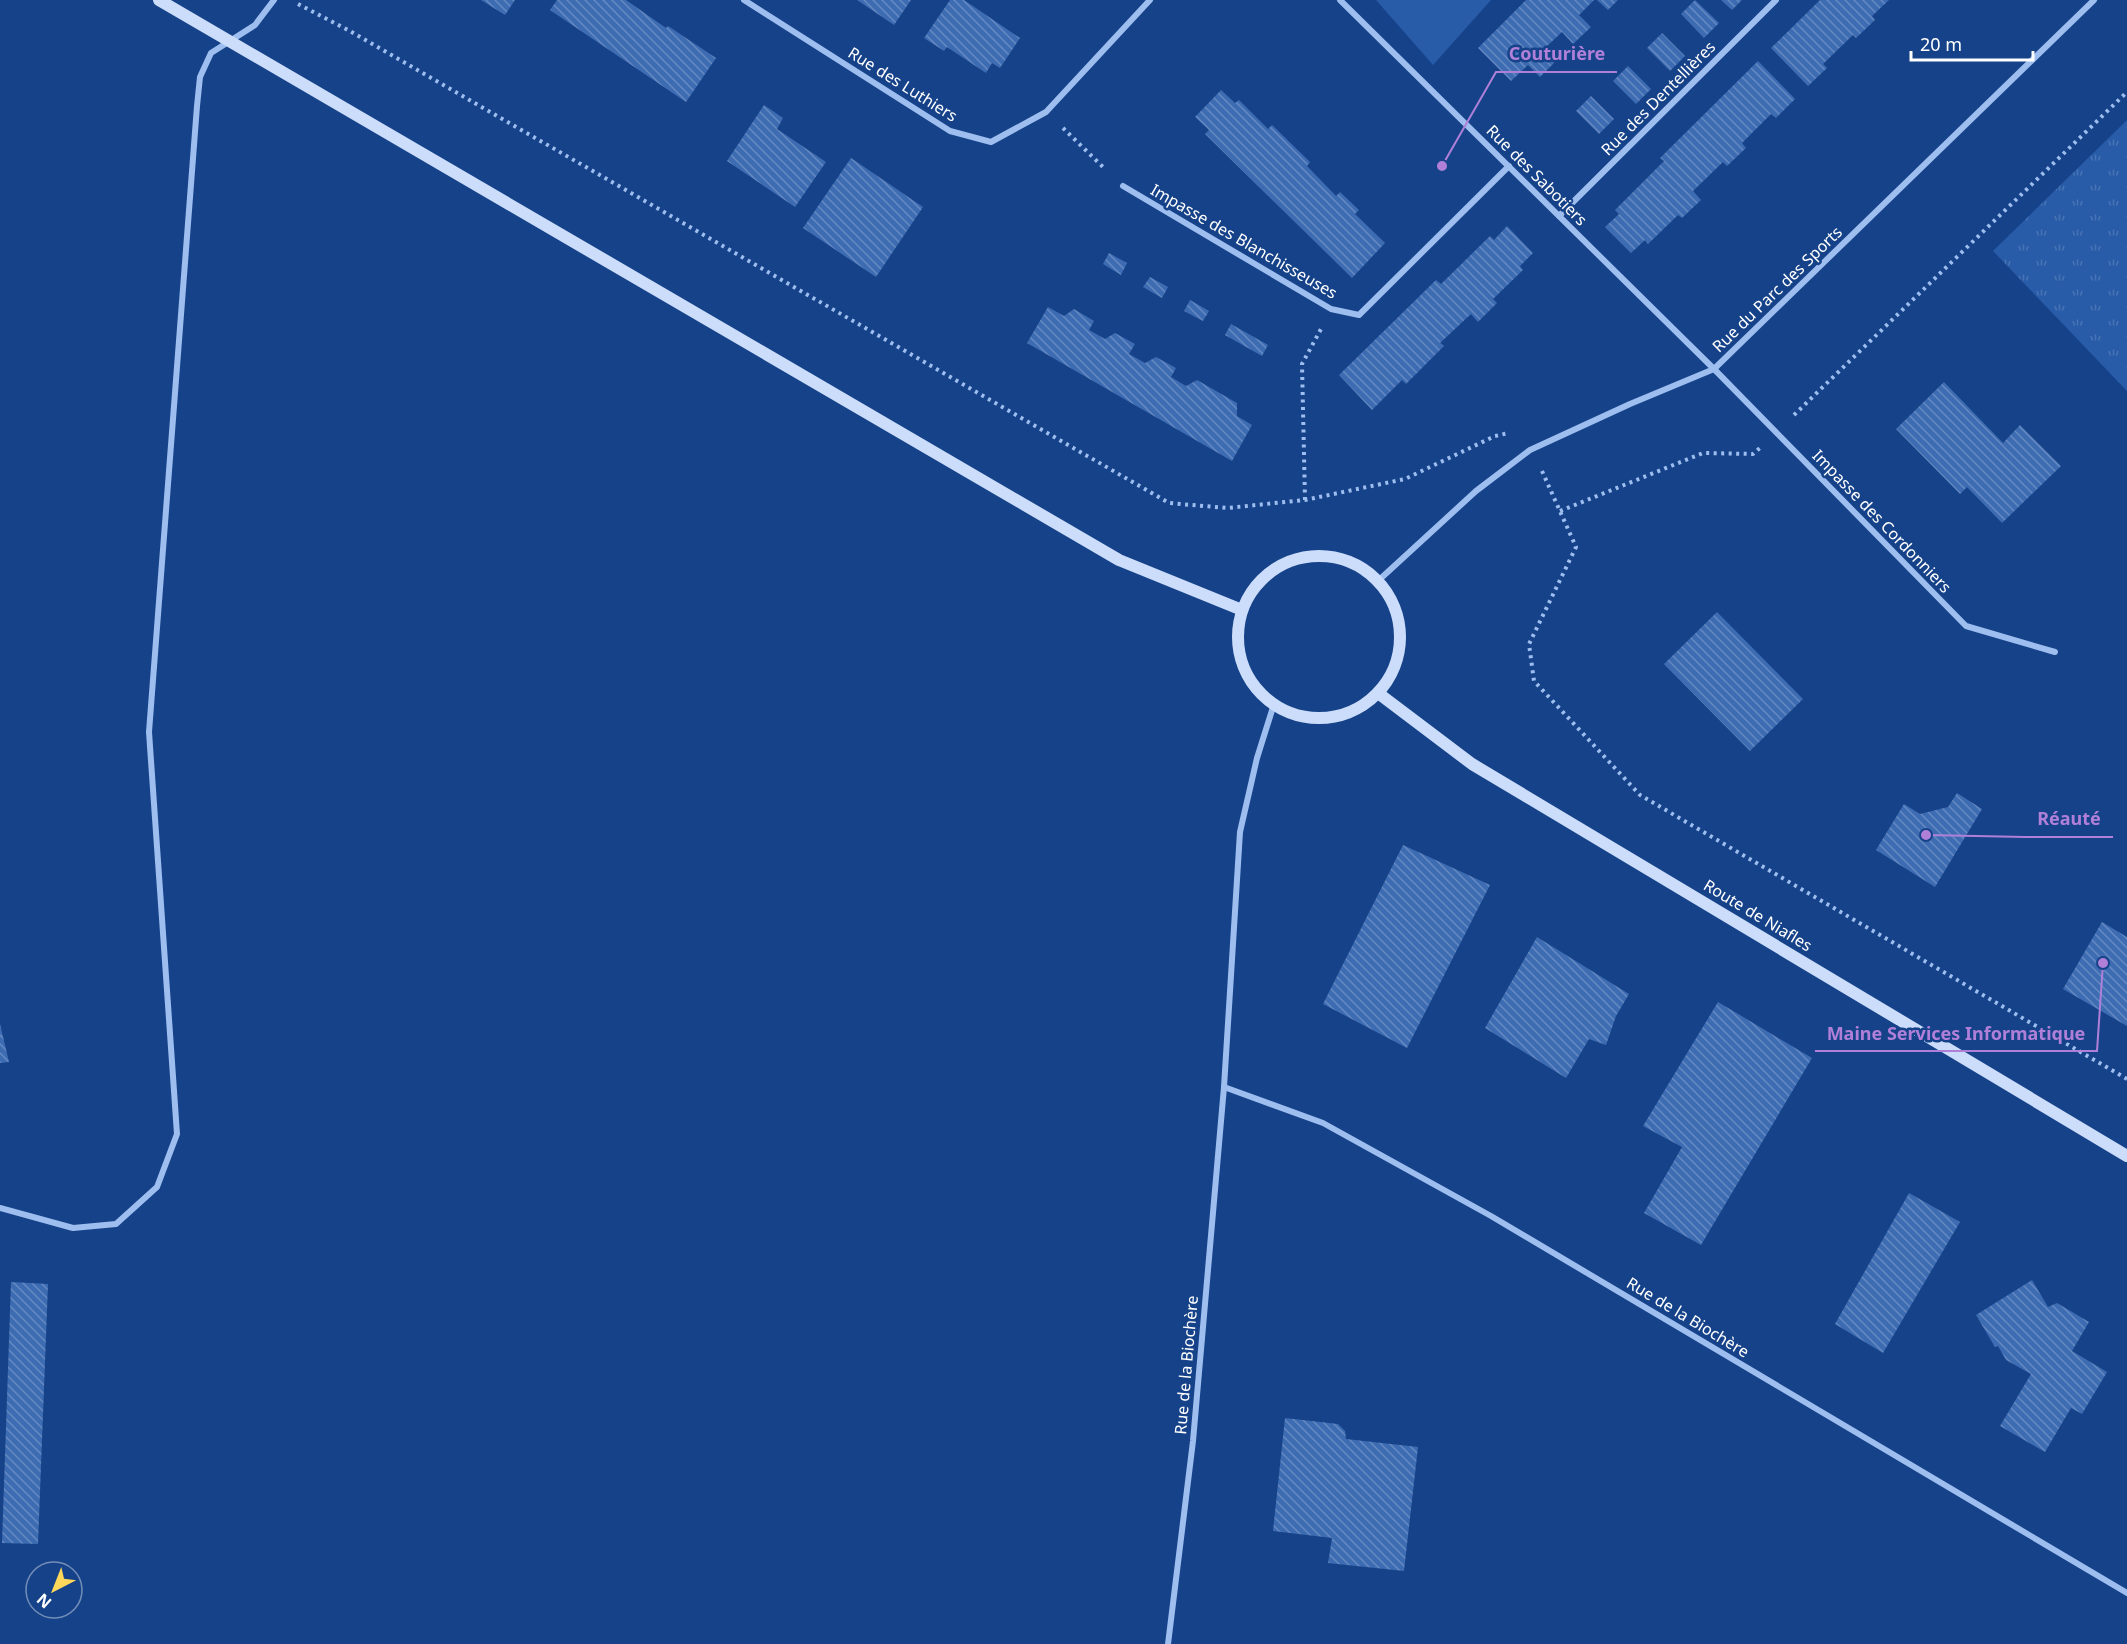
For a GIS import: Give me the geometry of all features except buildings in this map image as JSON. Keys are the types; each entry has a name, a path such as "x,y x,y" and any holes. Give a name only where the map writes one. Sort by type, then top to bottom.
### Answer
{"street":[{"path":"159,0 1119,560 1242,610"},
{"path":"0,1208 73,1228 116,1224 157,1187 177,1134 149,732 200,77 211,53 255,25 274,0"},
{"name":"Rue des Luthiers","path":"744,0 950,131 991,142 1046,112 1150,0"},
{"name":"Rue des Sabotiers","path":"1340,0 1714,369"},
{"name":"Rue des Dentellières","path":"1559,216 1776,0"},
{"name":"Rue du Parc des Sports","path":"1379,580 1476,491 1530,450 1630,404 1714,369 2094,0"},
{"name":"Impasse des Blanchisseuses","path":"1123,186 1331,309 1359,315 1509,166"},
{"name":"Impasse des Cordonniers","path":"1714,369 1966,626 2055,652"},
{"path":"1330,555 1357,564 1379,580 1393,601 1400,625 1400,649 1392,673 1378,693 1361,707 1339,716 1317,718 1294,714 1274,704 1254,686 1242,662 1238,636 1242,610 1256,585 1276,567 1302,556 1330,555"},
{"name":"Route de Niafles","path":"1378,693 1472,764 2127,1156"},
{"name":"Rue de la Biochère","path":"1168,1644 1193,1441 1224,1087 1240,832 1257,758 1274,704"},
{"name":"Rue de la Biochère","path":"1224,1087 1323,1123 1491,1216 2127,1593"}],"path":[{"path":"298,4 348,30 1169,503 1227,508 1305,500 1406,479 1495,436"},
{"path":"1560,511 1703,453 1753,454 2127,92"},
{"path":"1046,112 1123,186"},
{"path":"1305,500 1302,364 1331,309"},
{"path":"1544,475 1576,547 1529,644 1534,681 1640,795 2127,1079"}],"green space":[{"path":"1376,0 1491,0 1433,65"},
{"path":"2127,120 2127,391 1993,251"}],"place":[{"name":"Couturière","path":"1442,166"},
{"name":"Réauté","path":"1926,835"},
{"name":"Maine Services Informatique","path":"2103,963"}]}
